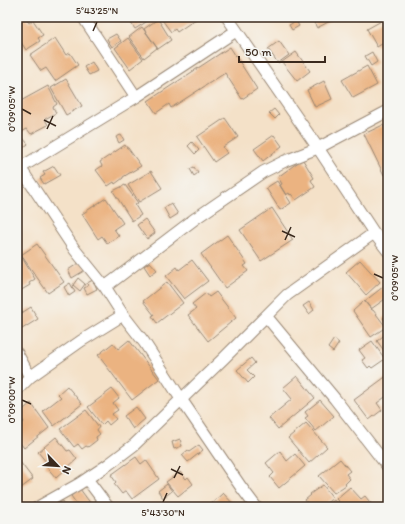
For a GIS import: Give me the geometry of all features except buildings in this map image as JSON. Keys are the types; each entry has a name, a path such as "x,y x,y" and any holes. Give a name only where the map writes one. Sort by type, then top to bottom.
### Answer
{"street":[{"path":"83,17 136,97"},
{"path":"227,17 318,148 374,233 388,251"},
{"path":"236,31 136,97 18,166 71,244 105,287 123,315 144,342 181,399 256,507"},
{"path":"105,287 196,218 250,180 285,161 318,148 388,111"},
{"path":"38,507 87,479 134,445 287,295 374,233"},
{"path":"17,390 30,377 123,315"},
{"path":"266,316 335,399 388,467"},
{"path":"17,353 30,377"},
{"path":"87,479 108,507"}]}
